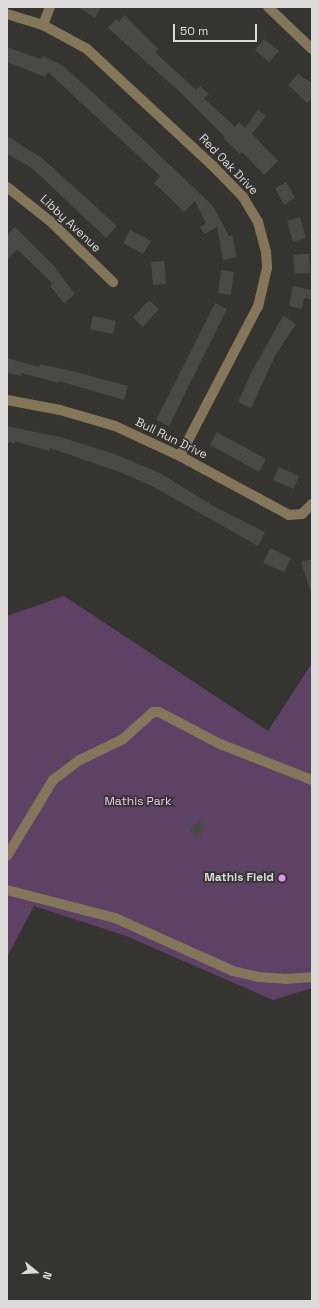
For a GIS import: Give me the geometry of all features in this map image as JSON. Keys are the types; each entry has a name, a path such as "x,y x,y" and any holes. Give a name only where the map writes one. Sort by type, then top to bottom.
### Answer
{"street":[{"path":"43,25 50,7"},
{"path":"268,7 312,49"},
{"name":"Red Oak Drive","path":"7,14 43,25 87,49 212,165 243,197 252,210 263,237 267,268 258,306 180,456"},
{"name":"Libby Avenue","path":"7,187 50,221 113,282"},
{"name":"Bull Run Drive","path":"7,400 60,410 115,426 180,456 289,515 302,514 312,504"},
{"path":"7,856 53,780 80,760 123,739 153,712 159,712 220,744 312,780"},
{"path":"7,890 115,918 233,971 258,977 285,980 312,977"}],"green space":[{"name":"Mathis Park","path":"64,596 268,731 312,663 312,988 273,1000 126,936 34,906 7,957 7,616"}],"building":[{"path":"78,7 101,7 95,18"},
{"path":"124,15 158,49 155,52 196,90 200,86 209,94 204,98 235,127 239,122 245,128 258,110 266,116 252,134 278,161 264,175 242,152 240,154 224,139 225,137 179,91 108,28 116,19 119,22"},
{"path":"264,39 279,51 269,62 255,50"},
{"path":"7,47 41,59 43,56 62,65 114,112 213,206 229,236 232,235 237,257 223,260 217,227 204,234 200,227 206,223 195,201 184,212 154,183 160,176 48,72 45,77 7,62"},
{"path":"298,74 312,83 312,98 307,103 288,85"},
{"path":"7,136 42,158 117,226 106,238 32,168 7,154"},
{"path":"286,182 295,198 284,205 275,188"},
{"path":"300,217 306,238 293,242 287,221"},
{"path":"15,227 54,266 75,294 64,303 50,286 53,284 20,252 17,250 7,260 7,235"},
{"path":"130,230 151,241 143,254 123,243"},
{"path":"309,254 310,273 295,274 293,255"},
{"path":"164,261 166,284 153,285 151,262"},
{"path":"221,270 234,272 231,295 218,293"},
{"path":"293,286 312,290 312,300 304,298 302,309 289,306"},
{"path":"149,300 159,309 143,327 133,317"},
{"path":"215,303 227,309 169,426 156,420"},
{"path":"93,316 116,321 113,334 90,329"},
{"path":"283,316 296,324 275,356 251,408 238,402 252,371"},
{"path":"7,358 39,367 40,364 72,371 128,386 124,400 59,381 59,383 22,373 21,376 7,373"},
{"path":"7,426 64,438 117,455 160,473 215,507 265,532 258,546 152,486 120,472 50,448 49,451 15,441 15,444 7,442"},
{"path":"217,432 266,459 259,472 210,445"},
{"path":"279,467 299,476 294,489 273,480"},
{"path":"270,548 291,558 284,572 263,563"},
{"path":"312,559 312,590 310,590 301,562"},
{"path":"199,820 207,827 197,838 189,831"}],"place":[{"name":"Mathis Field","path":"282,878"}]}
